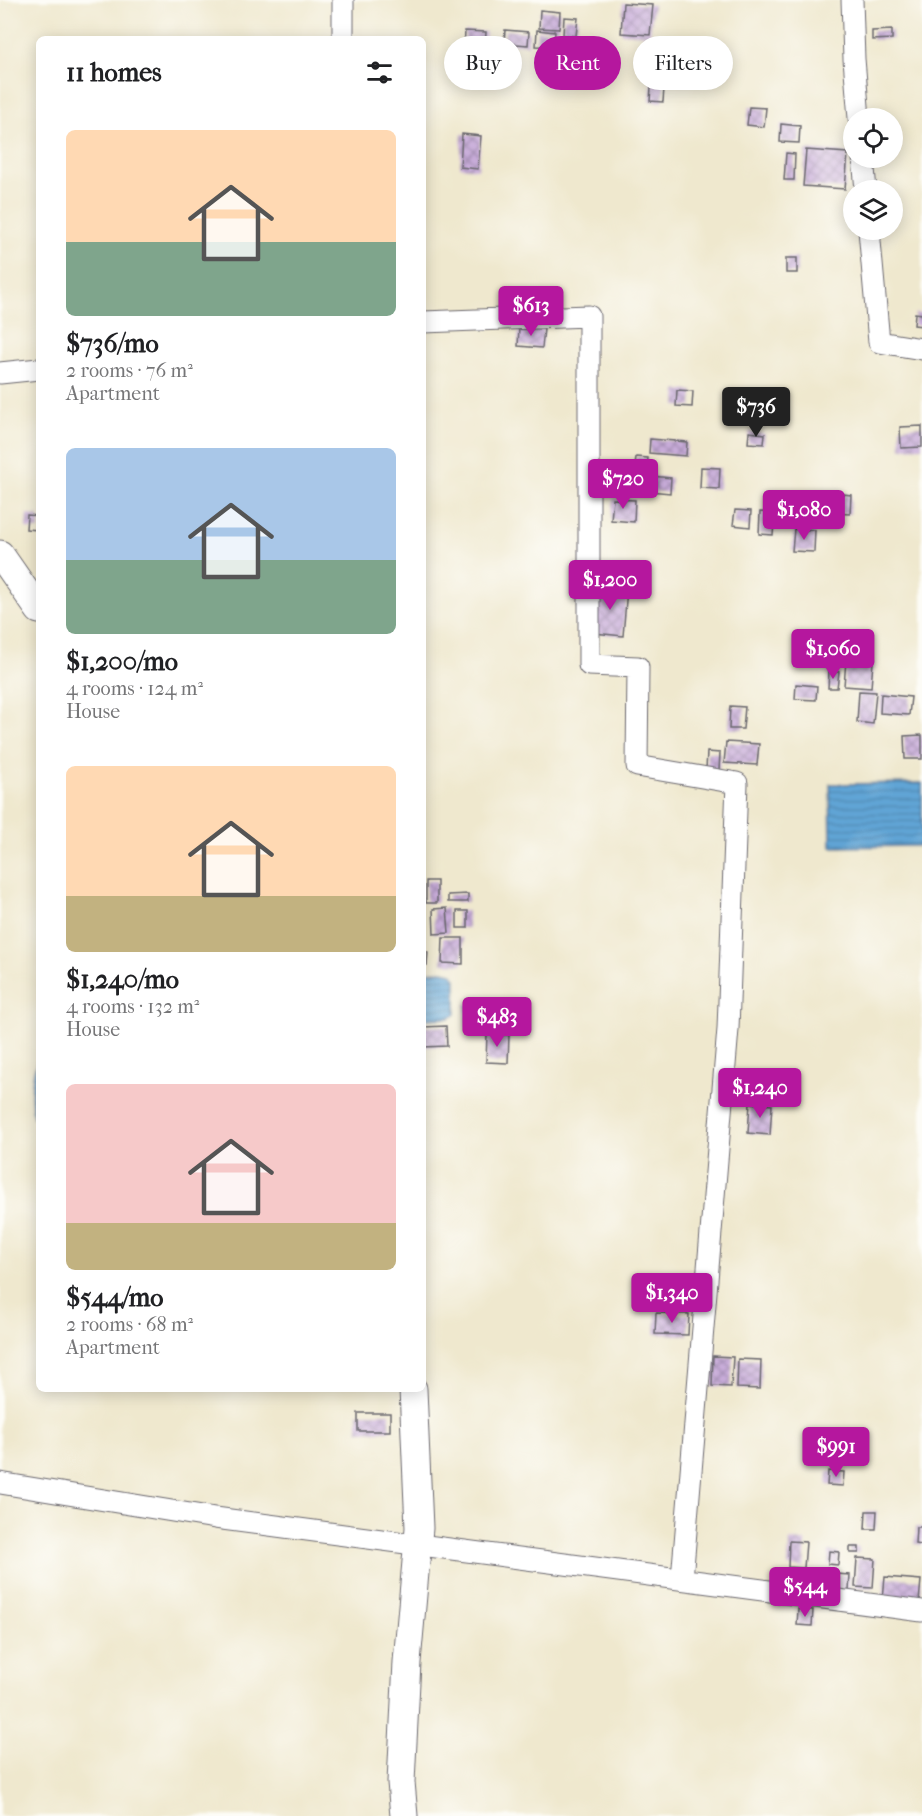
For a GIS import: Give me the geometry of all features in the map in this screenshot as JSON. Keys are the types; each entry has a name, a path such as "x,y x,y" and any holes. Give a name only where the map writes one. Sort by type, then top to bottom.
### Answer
{"main road":[{"path":"0,554 36,606"},
{"path":"404,1816 401,1782 407,1662 419,1528 413,1392"}],"street":[{"path":"343,0 343,36"},
{"path":"852,0 858,108"},
{"path":"870,240 879,342 922,349"},
{"path":"426,322 589,316 590,665 638,667 638,766 737,783 728,1029 682,1579"},
{"path":"0,373 36,369"},
{"path":"0,1483 215,1518 922,1611"}],"water":[{"path":"922,783 922,846 831,847 830,784"},
{"path":"426,972 452,973 456,979 456,1014 449,1018 426,1019"},
{"path":"36,1065 36,1118 33,1117 31,1094"}],"building":[{"path":"623,3 653,5 650,35 621,33"},
{"path":"540,10 560,12 559,29 539,28"},
{"path":"564,17 578,18 576,36 563,35"},
{"path":"505,30 529,32 528,45 522,44 522,36 505,36"},
{"path":"537,30 555,32 555,36 537,36"},
{"path":"892,30 892,39 872,40 872,31"},
{"path":"465,31 486,32 486,36 465,36"},
{"path":"651,90 664,90 663,102 650,101"},
{"path":"749,107 766,108 764,127 747,125"},
{"path":"781,124 800,126 799,143 780,142"},
{"path":"462,134 481,136 478,169 460,167"},
{"path":"806,150 843,153 843,168 847,168 843,189 803,186"},
{"path":"786,153 795,154 794,180 784,180"},
{"path":"786,258 797,258 797,273 786,273"},
{"path":"915,313 922,314 922,326 914,325"},
{"path":"519,327 544,329 542,348 518,346"},
{"path":"677,390 693,391 692,407 676,406"},
{"path":"922,426 922,447 901,448 900,427"},
{"path":"749,432 765,434 764,444 748,443"},
{"path":"650,439 687,442 686,456 649,453"},
{"path":"636,457 648,458 646,476 634,475"},
{"path":"701,467 720,468 719,489 700,488"},
{"path":"601,468 630,470 629,487 600,484"},
{"path":"651,476 671,478 670,493 650,491"},
{"path":"835,493 851,495 850,514 833,513"},
{"path":"613,499 635,500 634,522 611,520"},
{"path":"735,510 751,511 750,527 733,525"},
{"path":"760,512 775,513 773,535 759,534"},
{"path":"27,515 36,516 36,530 26,529"},
{"path":"794,529 815,530 814,552 792,551"},
{"path":"597,587 627,589 623,636 594,633"},
{"path":"846,660 873,662 871,688 844,686"},
{"path":"829,671 839,672 837,688 828,688"},
{"path":"796,684 817,686 816,700 795,699"},
{"path":"859,691 876,692 873,724 857,722"},
{"path":"881,694 911,697 909,715 880,713"},
{"path":"730,706 745,707 743,729 729,729"},
{"path":"922,735 922,759 905,759 904,736"},
{"path":"726,742 759,744 757,765 724,763"},
{"path":"707,752 720,753 719,770 706,769"},
{"path":"426,881 437,881 437,903 426,903"},
{"path":"468,894 468,902 448,902 448,895"},
{"path":"447,908 449,933 434,934 433,909"},
{"path":"457,911 468,911 468,928 457,928"},
{"path":"443,938 463,938 463,964 442,963"},
{"path":"465,1004 491,1004 491,1027 466,1027"},
{"path":"446,1026 447,1046 426,1047 426,1027"},
{"path":"487,1034 509,1035 508,1063 486,1062"},
{"path":"750,1103 772,1105 770,1135 748,1133"},
{"path":"656,1313 689,1314 688,1335 655,1334"},
{"path":"713,1356 733,1357 731,1387 712,1386"},
{"path":"738,1359 761,1360 760,1389 737,1388"},
{"path":"358,1413 390,1413 390,1431 358,1431"},
{"path":"828,1471 844,1472 843,1486 827,1485"},
{"path":"866,1511 877,1511 876,1529 865,1529"},
{"path":"916,1527 922,1527 922,1545 915,1544"},
{"path":"789,1541 806,1542 804,1568 788,1567"},
{"path":"850,1547 859,1547 859,1553 850,1553"},
{"path":"829,1551 839,1552 838,1565 828,1564"},
{"path":"857,1558 875,1559 873,1588 855,1587"},
{"path":"836,1574 850,1575 849,1591 835,1591"},
{"path":"885,1577 921,1580 919,1602 883,1599"},
{"path":"798,1609 813,1610 812,1626 797,1625"}]}
